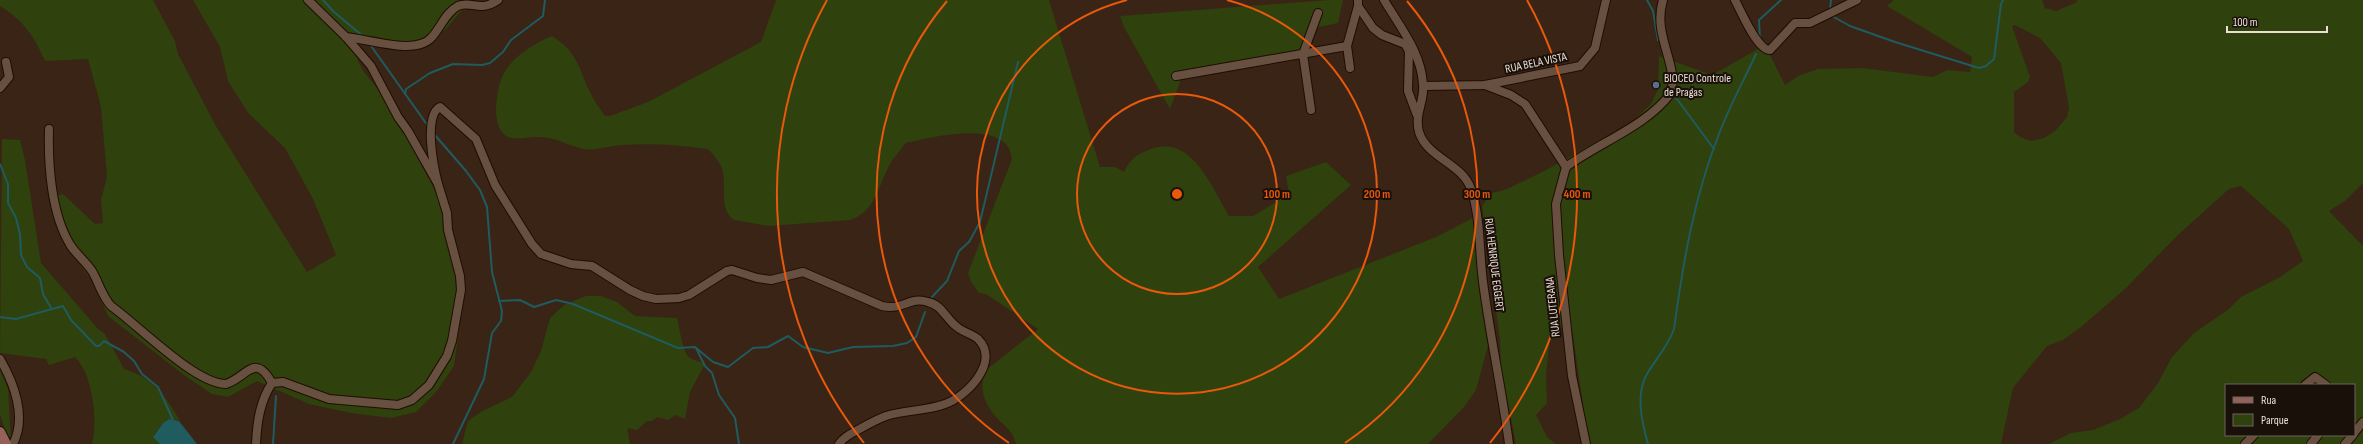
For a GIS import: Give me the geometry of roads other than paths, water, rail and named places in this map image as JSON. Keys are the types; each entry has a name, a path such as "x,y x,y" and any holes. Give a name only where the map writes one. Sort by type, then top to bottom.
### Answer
{"main road":[{"path":"0,432 6,444"}],"street":[{"path":"308,0 346,38 371,66 398,117 408,131 438,184"},
{"path":"346,38 411,46 419,45 432,36 456,6 463,4 484,7 498,0"},
{"name":"RUA HENRIQUE EGGERT","path":"1384,0 1417,52 1424,86 1417,115 1419,131 1423,142 1463,176 1471,187 1475,200 1483,282 1509,444"},
{"name":"RUA BELA VISTA","path":"1424,86 1485,85 1580,66 1595,48 1606,0"},
{"path":"1485,85 1511,95 1525,104 1566,167 1584,153 1631,128 1671,93 1673,86 1670,68 1659,23 1663,0"},
{"path":"1736,0 1757,40 1763,48 1770,50 1795,23 1810,23 1857,0"},
{"path":"1350,68 1347,46 1358,3"},
{"path":"1358,3 1373,28 1382,35 1405,44 1409,51 1408,91 1417,115"},
{"path":"1311,110 1303,54 1318,13"},
{"path":"1176,76 1347,46"},
{"path":"0,88 9,77 6,62"},
{"path":"272,383 283,382 329,399 398,405 412,400 429,385 441,368 452,341 460,290 460,276 448,230 447,213 438,184 431,149 435,112 438,108 443,108 476,139 495,185 532,244 541,254 571,264 592,266 643,296 667,299 679,298 732,270 757,278 771,280 803,272 882,306 893,309 914,300 936,304 958,328 978,339 982,344 986,358 984,367 976,380 956,398 934,407 886,416 851,434 839,444"},
{"path":"49,129 48,160 64,233 71,247 94,273 105,299 111,306 167,352 210,381 226,384 254,368 261,369 267,373 272,383"},
{"name":"RUA LUTERANA","path":"1566,167 1556,204 1559,255 1572,376 1586,444"},
{"path":"0,359 9,376 16,400 19,425 13,444"},
{"path":"2306,384 2315,377 2325,384"},
{"path":"256,444 260,412 265,394 272,383"},
{"path":"2355,432 2363,422"},
{"path":"2244,444 2253,436"},
{"path":"2311,444 2317,436"},
{"path":"2345,444 2351,436"}],"water":[{"path":"169,419 179,421 197,444 160,444 153,437 163,423"}],"waterway":[{"path":"323,0 334,12 364,37"},
{"path":"405,94 406,89 430,73 453,64 482,65 490,63 503,52 511,40 543,16 545,0"},
{"path":"1647,0 1653,11 1658,40"},
{"path":"1760,40 1759,20 1781,0"},
{"path":"1830,10 1831,0"},
{"path":"1832,16 1850,26 1895,42 1979,68 1986,66 1994,59 2001,4 2003,0"},
{"path":"369,43 428,126"},
{"path":"1648,444 1642,418 1640,400 1643,382 1669,341 1674,329 1690,230 1710,158 1723,124 1756,54"},
{"path":"932,297 947,281 959,251 969,242 980,222 1018,62"},
{"path":"1674,95 1714,149"},
{"path":"434,134 466,171 480,190 487,207 492,272 502,311 501,321 492,333 484,379 453,444"},
{"path":"0,164 8,184 8,203 16,218 20,234 21,255 27,267 40,278 43,294 51,308"},
{"path":"499,301 520,300 534,307 556,300 573,304 678,348 695,347 713,362 728,367 753,348 768,347 788,336 803,347 828,353 853,347 893,346 907,343 916,337 925,312"},
{"path":"0,317 16,319 63,306 71,320 96,346 99,346 104,341 124,352 134,361 142,374 158,387 173,420"},
{"path":"696,348 705,366 712,373 719,395 735,418 739,444"},
{"path":"273,444 276,396"}],"place":[{"name":"BIOCEO Controle de Pragas","path":"1656,85"}]}
